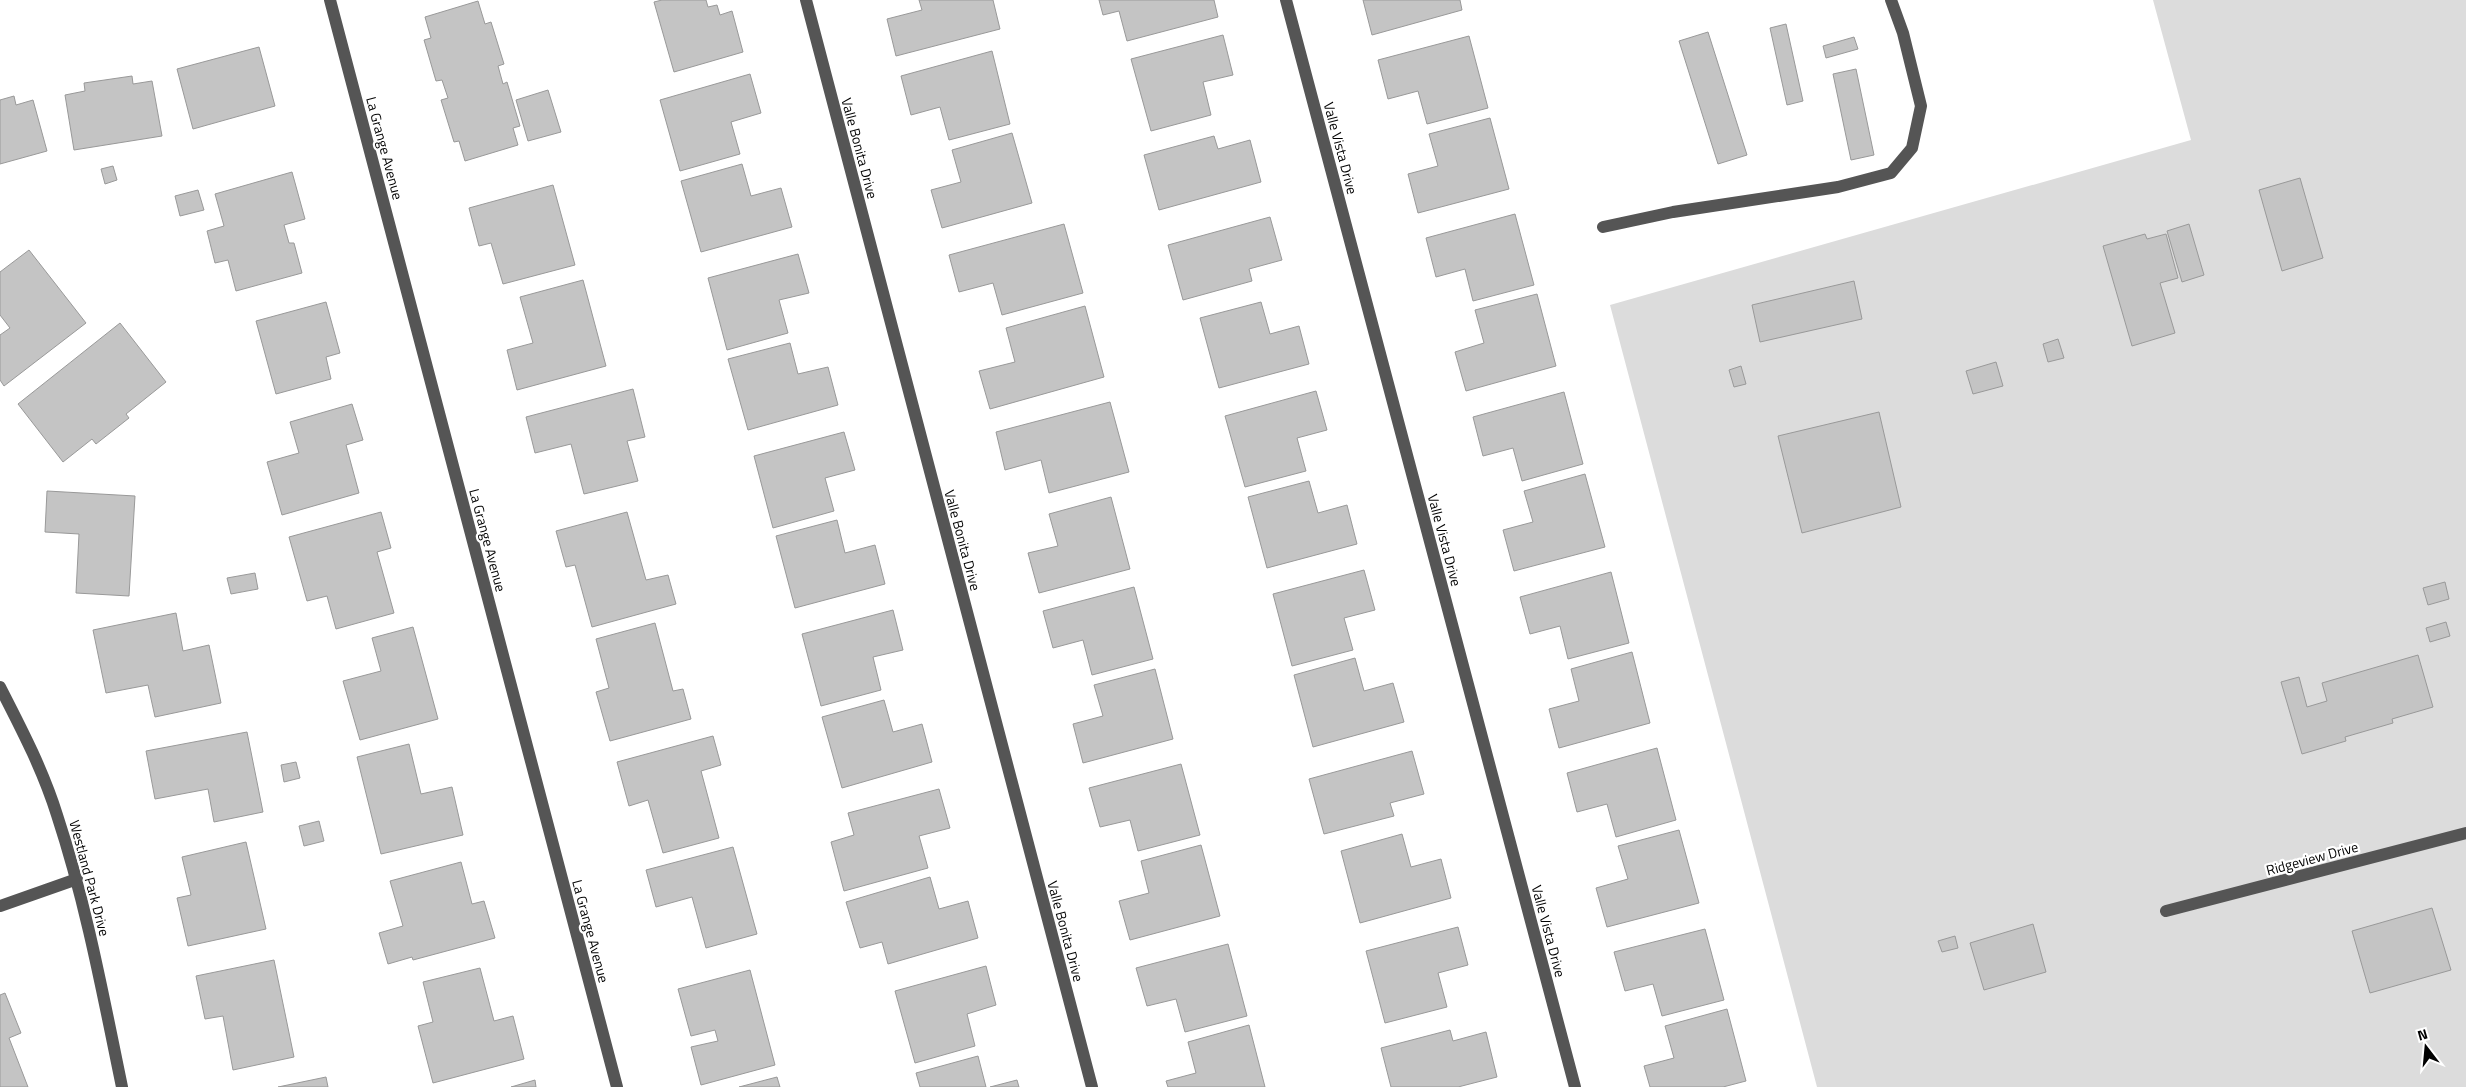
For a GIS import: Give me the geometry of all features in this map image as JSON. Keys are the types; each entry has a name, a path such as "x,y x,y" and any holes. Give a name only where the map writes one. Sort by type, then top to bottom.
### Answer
{"street":[{"name":"La Grange Avenue","path":"330,0 617,1087"},
{"name":"Valle Bonita Drive","path":"806,0 1092,1087"},
{"name":"Valle Vista Drive","path":"1286,0 1575,1087"},
{"path":"1603,227 1673,212 1838,187 1891,173 1912,148 1921,106 1903,33 1891,0"},
{"name":"Westland Park Drive","path":"0,687 29,745 56,812 77,880 122,1087"},
{"name":"Ridgeview Drive","path":"2166,911 2466,833"},
{"path":"0,906 77,880"}],"shaded area":[{"path":"2153,0 2466,0 2466,1087 1817,1087 1610,305 2191,140"}],"building":[{"path":"662,0 706,0 708,7 717,5 720,15 732,11 743,52 674,72 654,2"},
{"path":"919,0 993,0 1000,29 896,56 887,19 922,10"},
{"path":"1099,0 1214,0 1218,17 1127,41 1119,11 1103,15"},
{"path":"1363,0 1460,0 1462,10 1372,35"},
{"path":"478,1 485,24 491,22 504,64 498,66 503,84 507,82 520,126 513,128 518,145 465,161 459,141 454,142 441,100 448,98 442,80 436,81 424,40 431,38 425,17"},
{"path":"1786,24 1803,101 1787,105 1770,28"},
{"path":"1708,32 1747,155 1718,164 1679,41"},
{"path":"1223,35 1233,75 1203,82 1211,115 1151,131 1131,59"},
{"path":"1469,36 1488,108 1427,124 1418,91 1388,99 1378,60"},
{"path":"1854,37 1858,49 1826,58 1823,46"},
{"path":"259,47 275,106 193,129 177,69"},
{"path":"992,51 1010,124 949,140 940,107 911,115 901,76"},
{"path":"1856,69 1874,155 1851,160 1833,74"},
{"path":"750,74 761,113 731,122 740,154 680,171 660,100"},
{"path":"132,76 133,84 152,81 162,136 74,150 65,95 85,91 84,83"},
{"path":"548,90 561,132 528,141 516,100"},
{"path":"14,96 16,105 33,100 47,151 0,164 0,100"},
{"path":"1490,118 1509,189 1418,213 1408,174 1438,166 1429,134"},
{"path":"1012,133 1032,203 942,228 931,190 961,182 952,150"},
{"path":"1214,136 1218,149 1250,140 1261,182 1159,210 1144,155"},
{"path":"742,164 751,196 781,188 792,227 701,252 681,181"},
{"path":"113,166 117,180 105,184 101,169"},
{"path":"292,172 305,219 284,225 289,243 294,243 302,273 236,291 228,260 215,263 207,231 224,226 215,194"},
{"path":"2300,178 2323,258 2282,271 2259,190"},
{"path":"553,185 575,265 503,284 491,243 479,246 469,208"},
{"path":"198,190 204,210 180,216 175,196"},
{"path":"1515,214 1534,285 1473,301 1465,269 1436,277 1426,238"},
{"path":"1270,217 1282,260 1249,269 1252,281 1183,300 1168,245"},
{"path":"1064,224 1083,293 1002,315 993,283 959,292 949,255"},
{"path":"2189,224 2204,275 2182,282 2167,231"},
{"path":"2145,234 2147,239 2166,234 2178,278 2160,283 2175,333 2132,346 2103,246"},
{"path":"29,250 86,323 4,386 0,380 0,335 10,328 0,315 0,272"},
{"path":"798,254 809,293 779,300 788,333 727,350 708,278"},
{"path":"583,280 606,366 517,390 507,350 533,343 520,297"},
{"path":"1854,281 1862,319 1760,342 1752,305"},
{"path":"1537,294 1556,366 1466,391 1455,352 1484,343 1475,310"},
{"path":"326,302 340,353 326,357 331,379 276,394 256,321"},
{"path":"1261,302 1270,334 1299,326 1309,364 1219,388 1200,318"},
{"path":"1085,306 1104,377 990,409 979,371 1015,362 1006,328"},
{"path":"120,323 166,382 126,414 129,418 96,444 92,439 63,462 18,404"},
{"path":"2058,339 2064,358 2048,362 2043,344"},
{"path":"790,343 798,374 828,367 838,405 748,430 728,359"},
{"path":"1996,362 2003,386 1973,394 1966,371"},
{"path":"1741,366 1746,384 1734,387 1729,370"},
{"path":"633,389 645,437 627,441 638,481 584,494 571,444 535,453 526,417"},
{"path":"1316,391 1327,430 1297,438 1306,471 1245,487 1225,416"},
{"path":"1564,392 1583,464 1522,481 1513,448 1483,456 1473,417"},
{"path":"1110,402 1129,472 1049,493 1041,460 1005,470 996,432"},
{"path":"352,404 363,440 346,445 359,493 282,515 267,462 299,453 290,422"},
{"path":"1879,412 1901,507 1802,533 1778,436"},
{"path":"844,432 855,470 825,478 834,511 773,528 754,456"},
{"path":"1585,474 1605,547 1514,571 1503,530 1533,522 1524,491"},
{"path":"1309,481 1318,513 1347,505 1357,544 1267,568 1248,497"},
{"path":"47,491 135,496 129,596 76,593 79,534 45,532"},
{"path":"1111,497 1130,569 1039,593 1028,553 1058,546 1049,514"},
{"path":"381,512 391,548 377,552 394,613 336,629 327,596 307,601 289,537"},
{"path":"627,512 646,580 668,575 676,604 592,627 575,565 566,567 556,531"},
{"path":"837,520 845,553 875,545 885,584 795,608 776,536"},
{"path":"1364,570 1375,610 1344,618 1353,650 1292,666 1273,594"},
{"path":"1611,572 1629,643 1568,659 1560,626 1530,634 1520,597"},
{"path":"255,573 258,589 231,594 227,578"},
{"path":"2445,582 2449,599 2428,605 2423,588"},
{"path":"1134,587 1153,659 1092,675 1083,640 1053,648 1043,611"},
{"path":"893,610 903,650 873,657 881,690 821,706 802,634"},
{"path":"176,613 183,651 209,645 221,703 155,717 148,685 106,693 93,630"},
{"path":"2446,622 2450,636 2430,642 2426,628"},
{"path":"655,623 673,691 683,689 691,719 610,741 596,692 609,688 596,639"},
{"path":"413,627 438,719 360,740 343,681 381,671 372,638"},
{"path":"1632,652 1650,723 1559,748 1549,709 1579,701 1571,669"},
{"path":"2418,655 2433,707 2392,719 2393,723 2345,737 2346,741 2302,754 2281,682 2299,677 2307,707 2327,701 2322,683"},
{"path":"1355,658 1364,691 1393,683 1404,722 1313,747 1294,675"},
{"path":"1155,669 1173,739 1083,763 1073,724 1103,716 1094,685"},
{"path":"884,700 893,732 922,724 932,762 842,788 822,717"},
{"path":"247,732 263,812 214,822 208,789 155,799 146,751"},
{"path":"713,736 721,765 701,771 719,838 663,853 648,800 629,806 617,762"},
{"path":"409,744 421,794 452,787 463,835 381,854 357,757"},
{"path":"1657,748 1676,820 1616,837 1607,804 1577,812 1567,773"},
{"path":"1412,751 1424,794 1390,803 1394,816 1324,834 1309,779"},
{"path":"296,762 300,778 284,782 281,765"},
{"path":"1181,764 1200,835 1138,851 1130,820 1100,827 1089,788"},
{"path":"939,789 950,828 919,836 928,868 844,891 831,842 854,835 848,813"},
{"path":"319,821 324,841 304,846 299,826"},
{"path":"1679,830 1699,903 1607,927 1596,888 1628,879 1618,846"},
{"path":"1402,834 1411,867 1441,859 1451,898 1360,923 1341,851"},
{"path":"246,842 266,929 188,946 177,898 191,895 182,857"},
{"path":"1201,845 1220,916 1130,940 1119,901 1149,893 1141,861"},
{"path":"733,847 757,934 706,948 692,897 656,907 646,870"},
{"path":"461,862 472,904 484,901 495,938 413,960 412,957 388,964 379,933 403,926 390,881"},
{"path":"930,877 939,909 968,901 978,938 888,964 882,942 860,948 846,902"},
{"path":"2432,908 2451,970 2370,993 2352,931"},
{"path":"2033,924 2046,972 1984,990 1970,943"},
{"path":"1458,927 1468,965 1438,973 1447,1007 1385,1023 1366,951"},
{"path":"1705,929 1724,1000 1662,1016 1653,984 1625,991 1614,952"},
{"path":"1955,936 1958,948 1942,952 1938,941"},
{"path":"1228,944 1247,1016 1185,1032 1176,999 1147,1006 1136,968"},
{"path":"274,960 294,1057 233,1070 223,1016 205,1019 196,976"},
{"path":"986,966 996,1005 967,1014 975,1046 915,1063 895,991"},
{"path":"480,968 494,1021 513,1016 524,1059 433,1083 418,1026 433,1022 423,982"},
{"path":"750,970 775,1065 701,1085 691,1047 718,1041 715,1030 691,1036 678,989"},
{"path":"5,993 21,1033 9,1038 28,1087 0,1087 0,995"},
{"path":"1727,1009 1746,1081 1723,1087 1650,1087 1644,1066 1674,1058 1665,1026"},
{"path":"1249,1025 1265,1087 1168,1087 1166,1081 1196,1073 1188,1042"},
{"path":"1450,1030 1453,1041 1486,1032 1497,1077 1458,1087 1391,1087 1381,1048"},
{"path":"978,1056 986,1087 920,1087 916,1073"},
{"path":"326,1077 328,1087 278,1087"},
{"path":"777,1077 780,1087 739,1087"},
{"path":"535,1080 536,1087 511,1087"},
{"path":"1017,1080 1019,1087 990,1087"}]}
